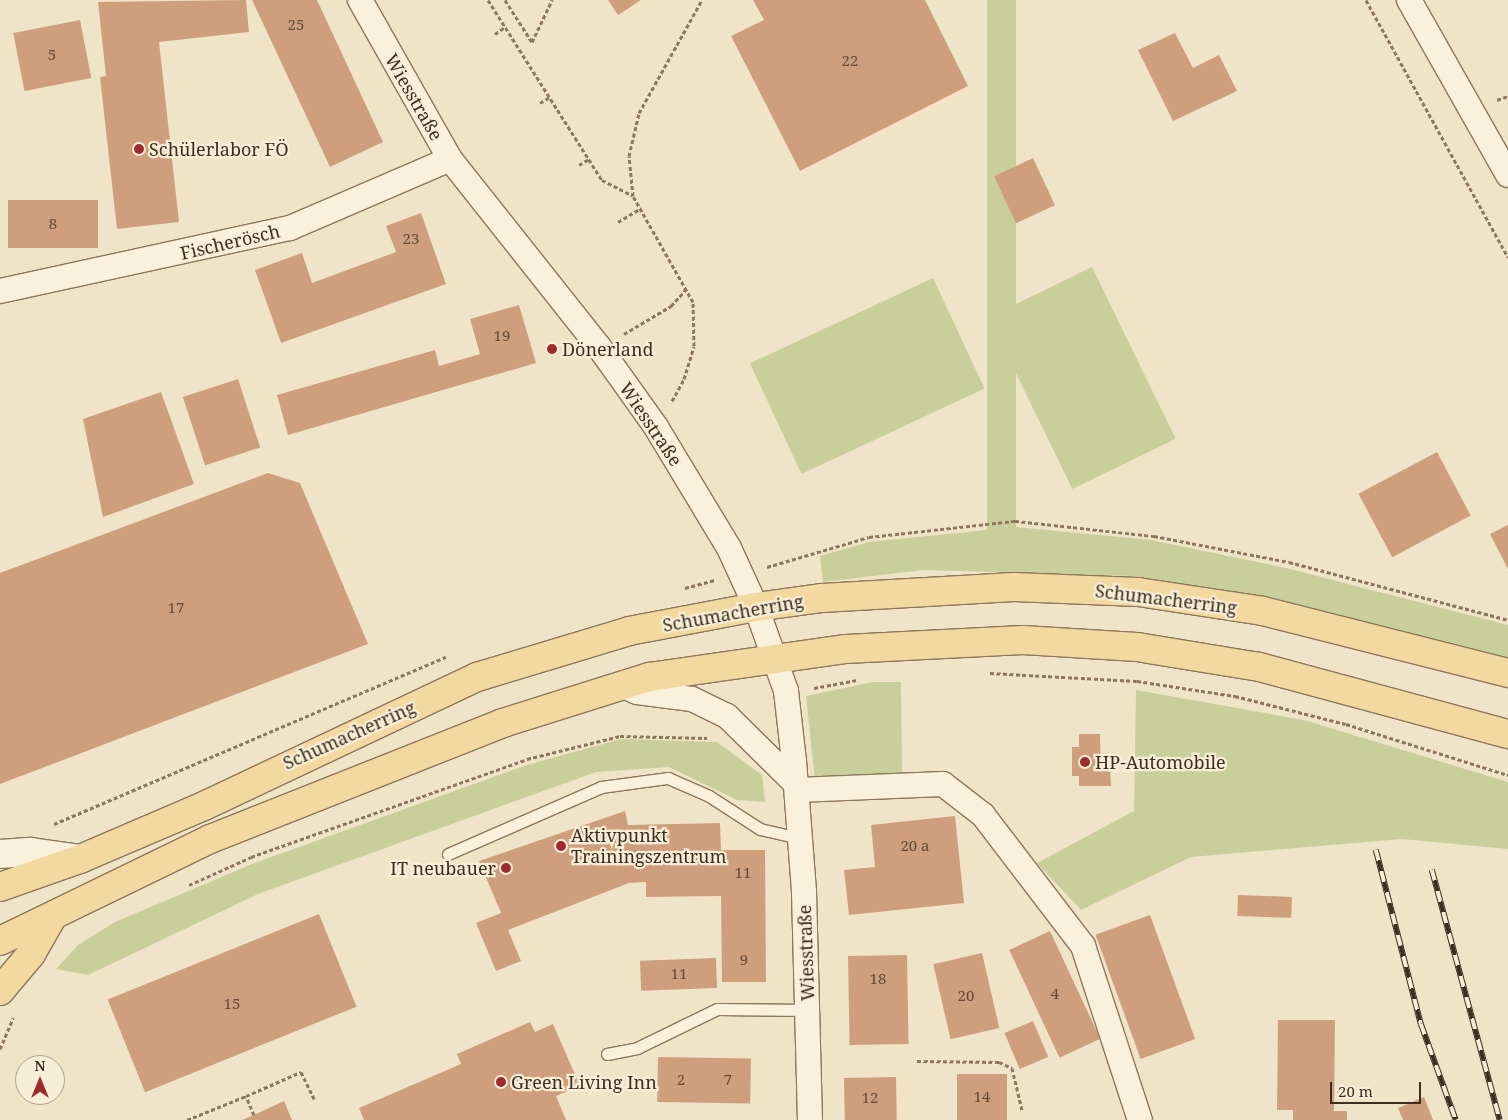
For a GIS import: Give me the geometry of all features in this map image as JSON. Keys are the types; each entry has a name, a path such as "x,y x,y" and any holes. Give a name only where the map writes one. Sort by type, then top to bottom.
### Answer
{"main road":[{"name":"Schumacherring","path":"0,886 80,859 477,677 629,631 756,607 822,598 1014,587 1138,592 1263,611 1508,673"},
{"path":"0,941 50,919 210,839 503,723 648,677 776,659 932,642 1023,640 1137,648 1259,667 1508,734"},
{"path":"0,991 31,954 50,919"}],"street":[{"name":"Wiesstraße","path":"360,0 450,159 599,347 656,427 742,573 756,607 786,691 797,788 808,1010 810,1120"},
{"path":"1409,0 1508,175"},
{"name":"Fischerösch","path":"0,292 290,228 450,159"},
{"path":"623,686 637,692 692,699 727,716 797,788 943,784 983,815 1083,946 1140,1120"},
{"path":"0,854 31,852 80,859"}],"lane":[{"path":"448,854 601,787 668,778 709,796 760,829 799,838"},
{"path":"607,1054 637,1048 717,1009 808,1010"}],"path":[{"path":"488,0 602,180 633,196 688,287 693,302 694,346 684,379 656,427"},
{"path":"506,0 532,42 552,0"},
{"path":"633,196 631,135 702,0"},
{"path":"1366,0 1508,257"},
{"path":"495,34 506,27"},
{"path":"540,103 550,97"},
{"path":"579,165 589,159"},
{"path":"618,222 641,208"},
{"path":"599,347 663,312 688,287"},
{"path":"742,573 869,537 1015,521 1154,536 1289,562 1508,620"},
{"path":"982,674 1137,681 1235,696 1346,724 1508,775"},
{"path":"786,691 864,679"},
{"path":"182,888 252,858 527,759 620,736 714,738 727,716"},
{"path":"0,1049 15,1014"},
{"path":"917,1061 1006,1065 1012,1068 1022,1110"},
{"path":"187,1120 301,1072 315,1101"},
{"path":"246,1096 254,1115"}],"green space":[{"path":"987,0 1016,0 1016,533 987,533"},
{"path":"1092,267 1176,439 1072,489 989,317"},
{"path":"933,278 985,389 801,474 750,363"},
{"path":"1016,527 1151,540 1286,568 1508,625 1508,659 1261,599 1134,576 923,570 823,582 820,556 869,542"},
{"path":"873,682 901,682 902,773 815,781 806,696"},
{"path":"1136,690 1304,720 1508,782 1508,849 1402,839 1191,857 1081,910 1037,863 1134,811"},
{"path":"621,739 717,742 762,775 765,802 737,800 669,767 596,772 258,894 88,975 56,969 78,945 115,922 252,864 527,765"}],"building":[{"name":"Schülerlabor FÖ","path":"246,0 249,32 159,42 179,222 117,229 100,77 106,76 98,2"},
{"path":"252,0 317,0 383,142 330,167"},
{"path":"608,0 641,0 618,15"},
{"path":"753,0 925,0 968,86 800,171 731,36 764,20"},
{"path":"80,20 91,78 25,91 13,33"},
{"path":"1175,33 1193,68 1219,55 1237,91 1173,121 1138,50"},
{"path":"1033,158 1055,205 1016,223 994,176"},
{"path":"8,200 98,200 98,248 8,248"},
{"path":"421,213 446,284 281,343 255,270 302,253 312,283 396,252 386,226"},
{"path":"519,305 536,363 288,435 277,395 435,350 439,366 480,354 470,319"},
{"path":"238,379 260,447 205,465 183,397"},
{"path":"161,392 194,484 103,517 83,419"},
{"path":"1437,452 1471,516 1392,557 1358,494"},
{"path":"268,473 300,483 368,644 0,784 0,573"},
{"path":"1508,525 1508,569 1490,534"},
{"path":"1079,734 1100,734 1101,770 1110,770 1111,786 1079,786 1079,776 1072,776 1072,747 1079,747"},
{"path":"625,811 628,825 720,823 721,850 765,850 766,982 722,982 721,896 646,897 646,882 629,883 508,930 521,961 496,971 476,923 501,913 479,861"},
{"path":"955,816 964,903 849,915 844,870 875,867 871,825"},
{"path":"1238,895 1292,897 1291,918 1237,916"},
{"path":"319,914 356,1007 145,1092 108,999"},
{"path":"1150,915 1195,1039 1141,1059 1095,935"},
{"path":"1050,931 1100,1039 1060,1058 1009,950"},
{"path":"982,953 999,1028 951,1039 933,964"},
{"path":"907,955 909,1044 850,1045 848,956"},
{"path":"716,958 717,988 641,991 640,961"},
{"path":"1278,1020 1335,1020 1334,1111 1347,1111 1347,1120 1293,1120 1293,1110 1277,1110"},
{"path":"1033,1021 1048,1057 1020,1069 1004,1033"},
{"path":"530,1022 535,1032 553,1024 580,1086 556,1096 566,1120 364,1120 359,1108 461,1064 457,1054"},
{"path":"658,1057 751,1059 750,1104 657,1102"},
{"path":"957,1074 1007,1074 1007,1120 957,1120"},
{"path":"896,1077 897,1120 845,1120 844,1078"},
{"path":"1424,1097 1433,1120 1403,1120 1398,1108"},
{"path":"284,1101 292,1120 242,1120 254,1115"}],"railway":[{"path":"1376,850 1421,1024 1456,1120"},
{"path":"1432,870 1500,1120"}],"place":[{"name":"Schülerlabor FÖ","path":"139,149"},
{"name":"Dönerland","path":"552,349"},
{"name":"HP-Automobile","path":"1085,762"},
{"name":"Aktivpunkt Trainingszentrum","path":"561,846"},
{"name":"IT neubauer","path":"506,868"},
{"name":"Green Living Inn","path":"501,1082"}]}
